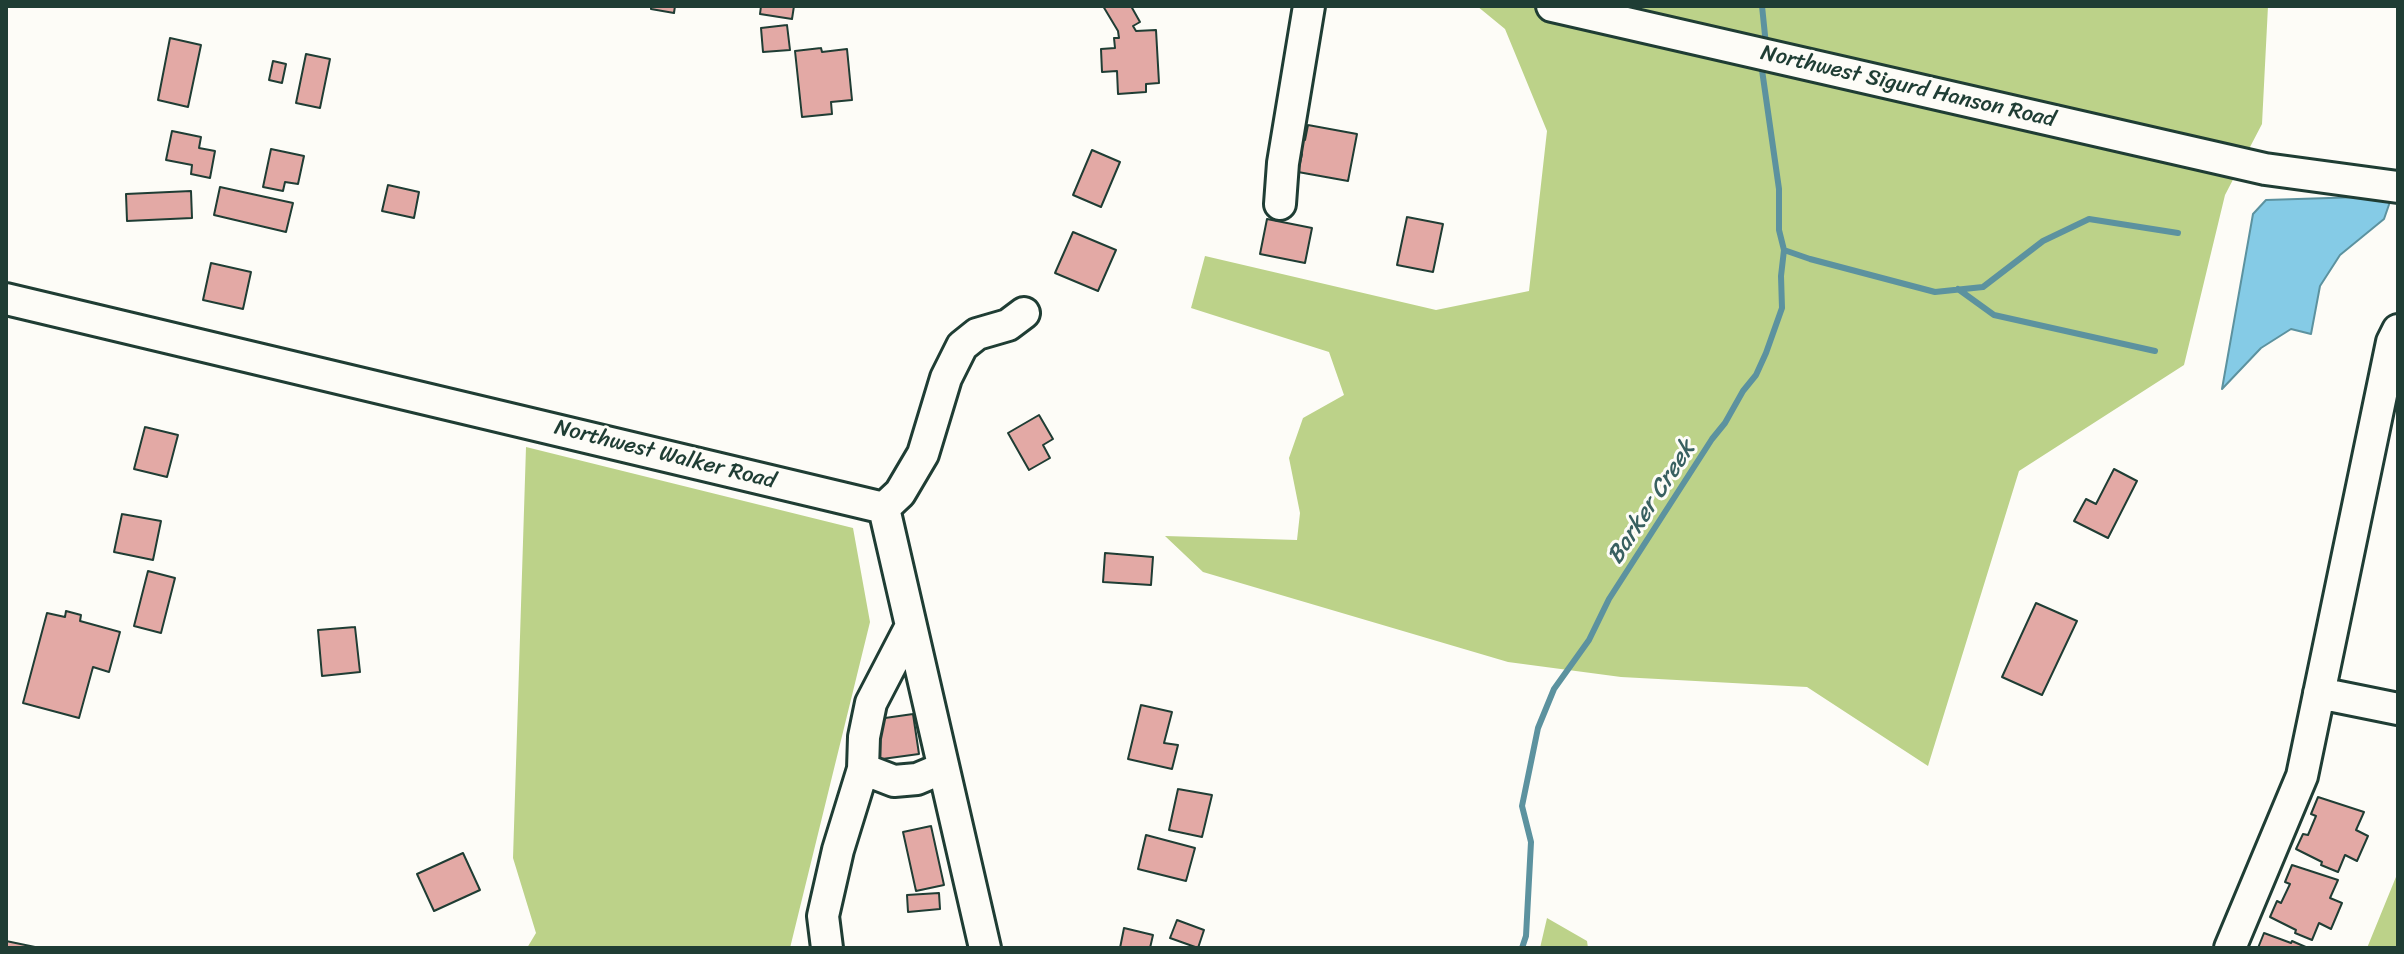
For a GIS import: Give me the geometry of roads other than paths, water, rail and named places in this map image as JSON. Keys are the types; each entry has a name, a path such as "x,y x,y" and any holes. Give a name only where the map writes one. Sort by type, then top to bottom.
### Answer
{"street":[{"path":"1280,204 1283,163 1309,6"},
{"name":"Northwest Sigurd Hanson Road","path":"1552,6 2265,169 2398,187"},
{"name":"Northwest Walker Road","path":"6,299 884,508"},
{"path":"985,948 884,508 900,493 923,454 946,378 962,346 977,334 1008,325 1024,313"},
{"path":"2230,948 2302,776 2392,342 2398,330"},
{"path":"827,948 823,916 842,837 863,769 864,737 871,703 911,626"},
{"path":"2319,693 2398,709"},
{"path":"863,769 894,781 917,779 943,768"}],"water":[{"path":"2392,196 2384,219 2340,255 2320,286 2311,334 2291,329 2261,348 2222,389 2253,214 2266,200"}],"waterway":[{"name":"Barker Creek","path":"1762,6 1766,45"},
{"name":"Barker Creek","path":"1522,948 1526,936 1531,842 1522,806 1538,728 1554,689 1589,640 1609,599 1756,375 1782,308 1784,250 1779,230 1779,189 1762,70"},
{"path":"1784,250 1935,292 1983,287 2043,241 2089,219 2178,233"},
{"path":"1958,289 1994,315 2155,351"}]}
